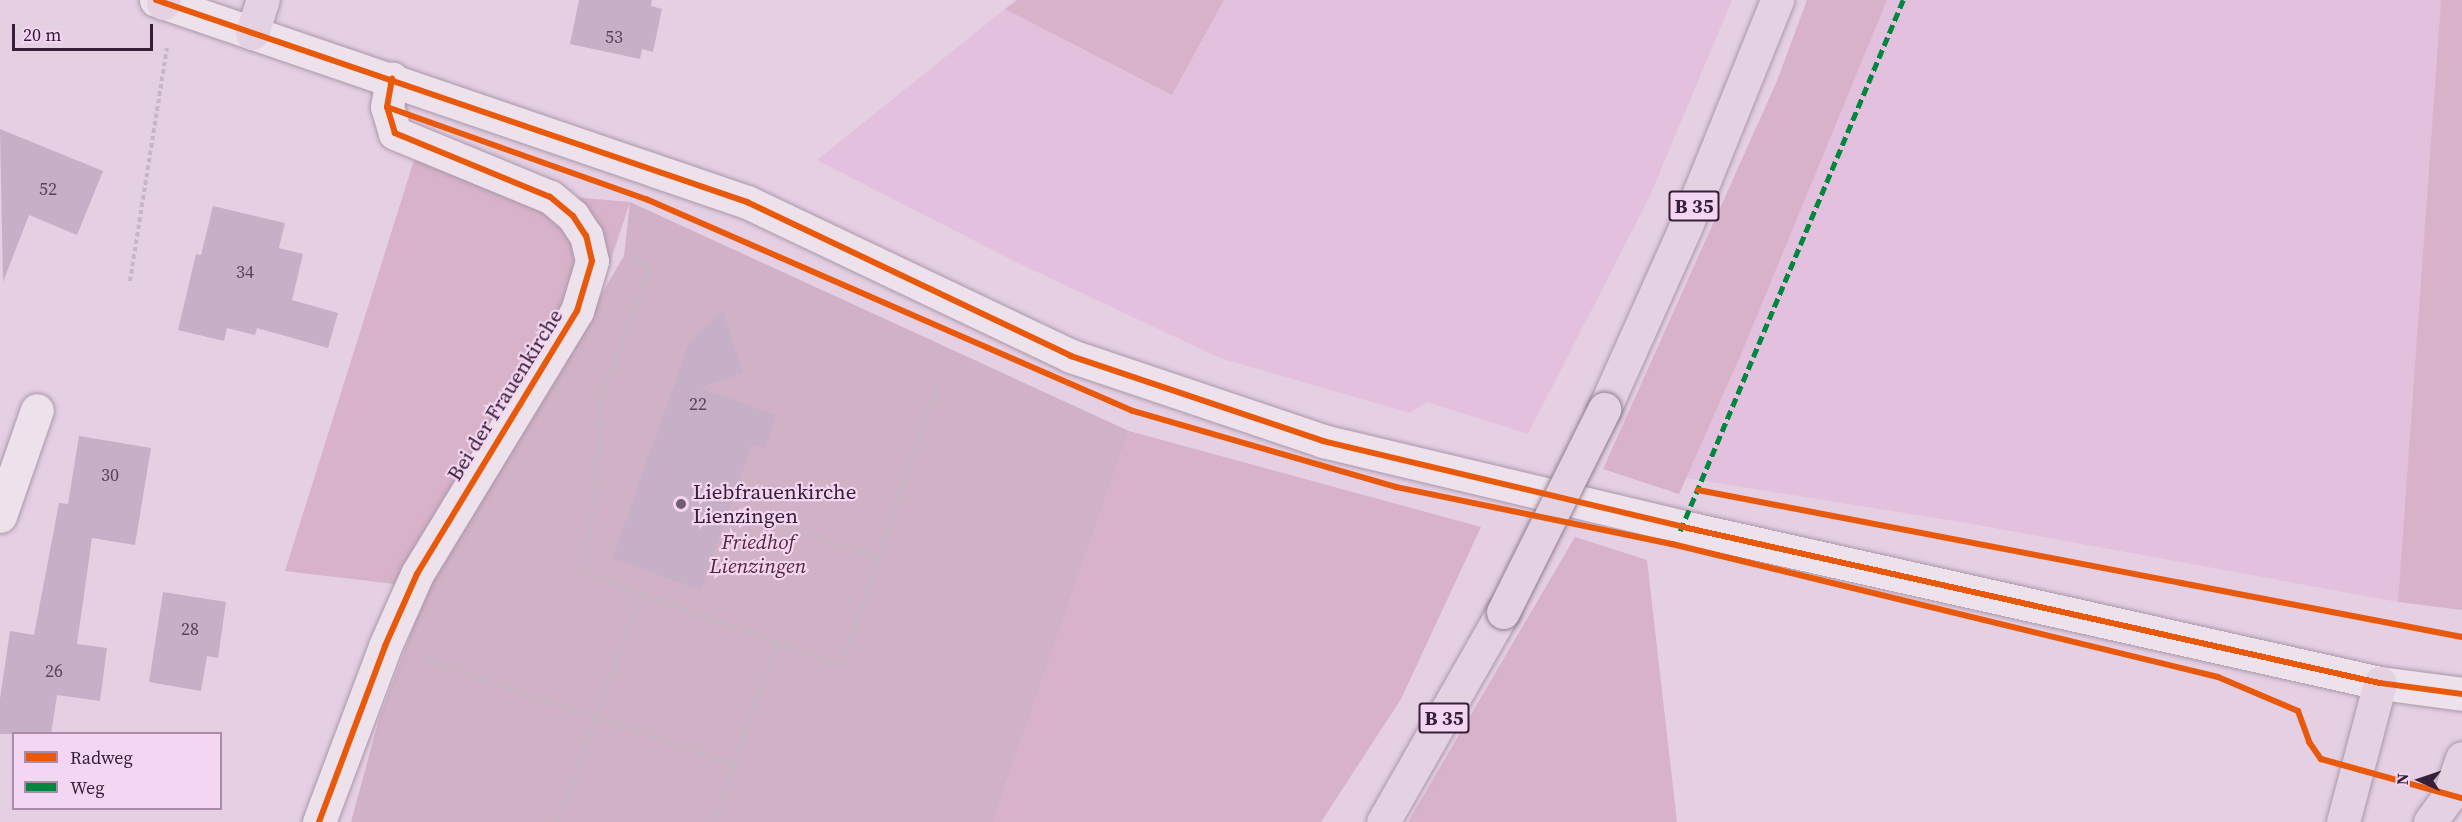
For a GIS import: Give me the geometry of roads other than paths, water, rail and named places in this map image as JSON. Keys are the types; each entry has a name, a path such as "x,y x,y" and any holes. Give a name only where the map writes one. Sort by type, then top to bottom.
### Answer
{"main road":[{"path":"252,33 263,0"},
{"name":"B 35","path":"1383,822 1503,612 1604,409 1686,228 1777,0"},
{"path":"165,3 392,78 747,202 1071,356 1323,441 1683,527 2380,682 2462,694"},
{"name":"Bei der Frauenkirche","path":"319,822 385,646 417,573 456,505 577,311 592,261 586,236 573,216 550,197 395,133 387,107 392,78"},
{"path":"0,516 37,410"},
{"path":"2343,822 2380,682"},
{"path":"2430,822 2449,796 2462,758"}],"place":[{"name":"Liebfrauenkirche Lienzingen","path":"681,504"}],"park label":[{"name":"Friedhof Lienzingen","path":"758,554"}]}
